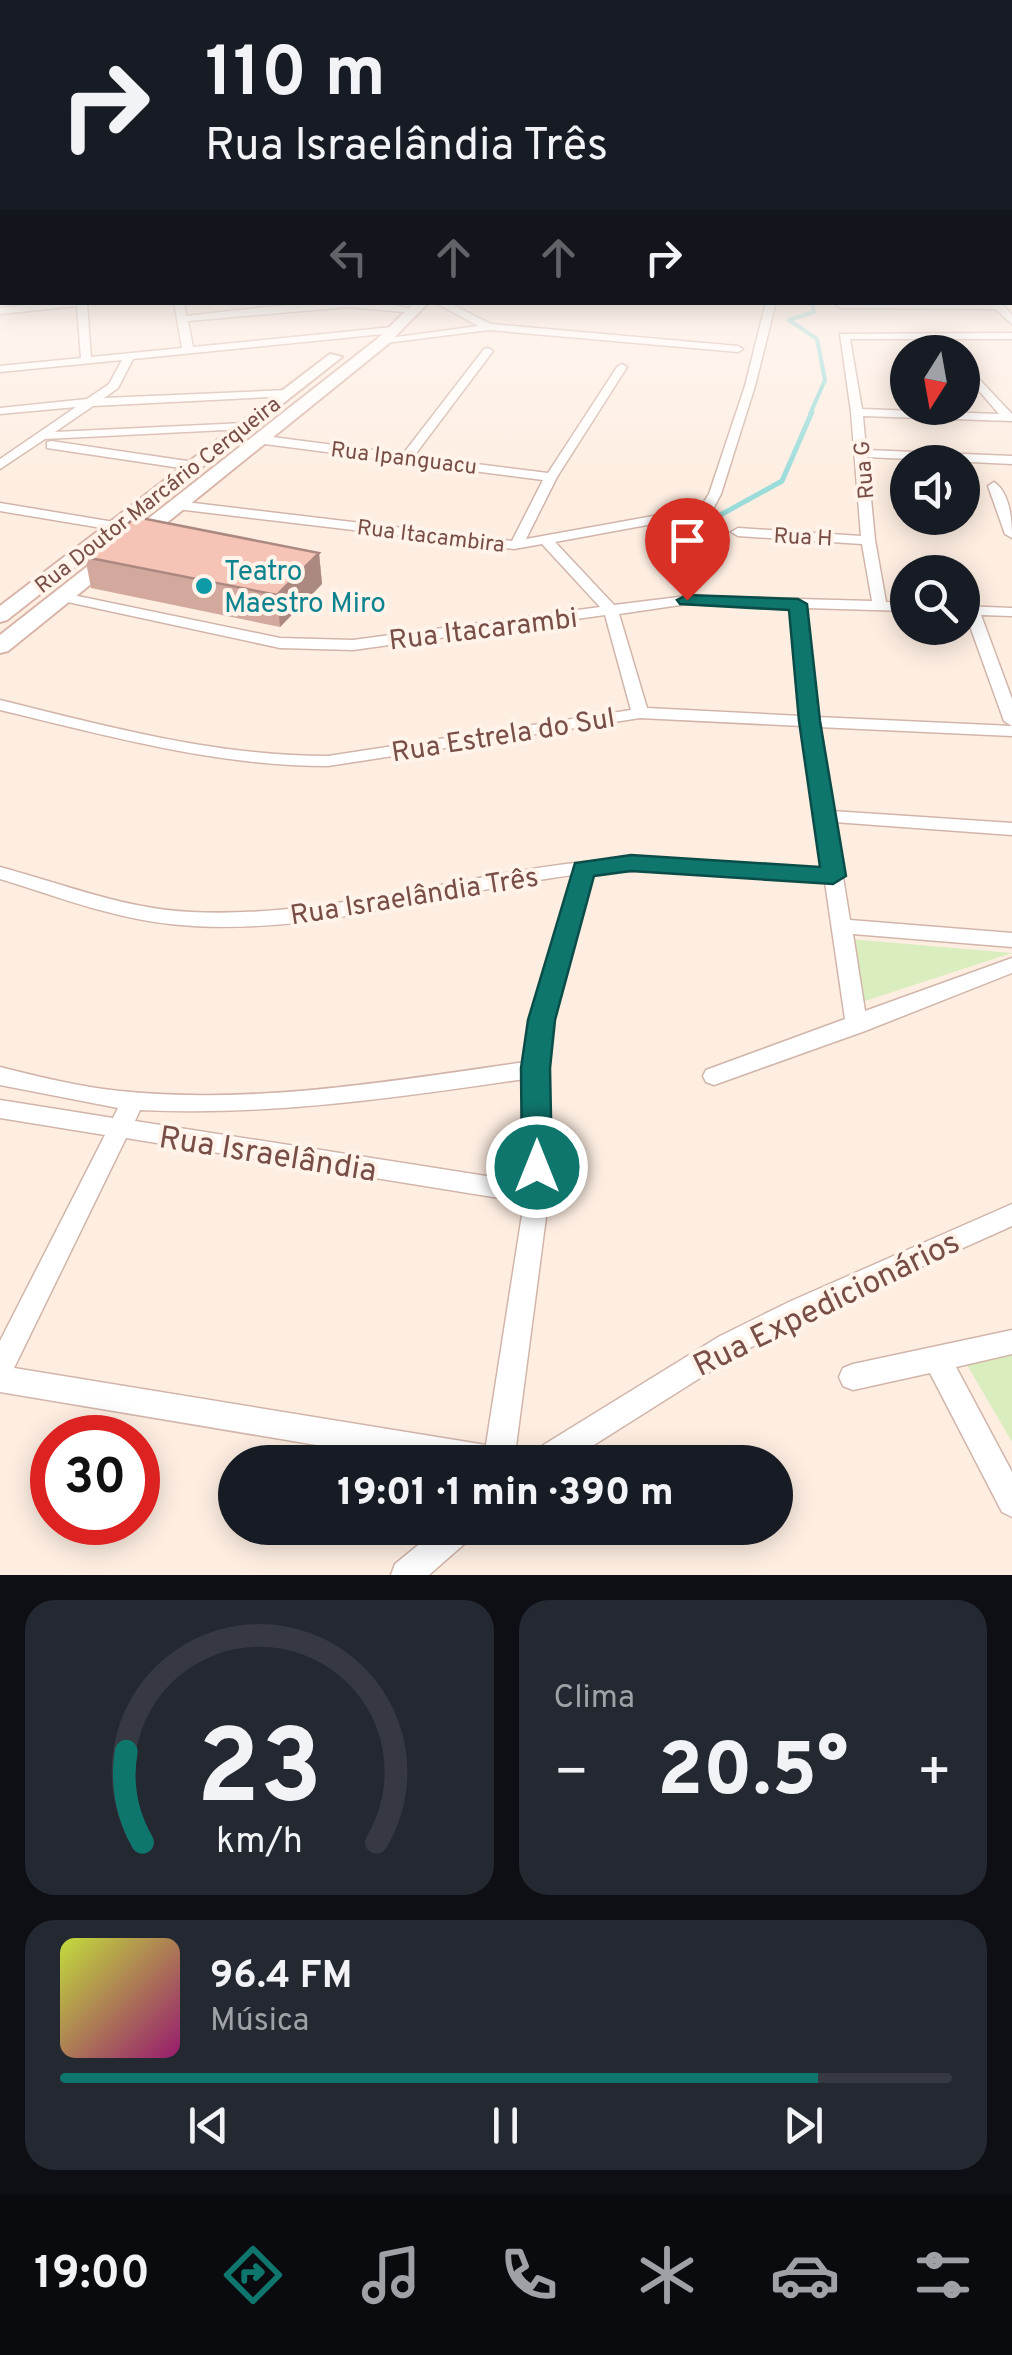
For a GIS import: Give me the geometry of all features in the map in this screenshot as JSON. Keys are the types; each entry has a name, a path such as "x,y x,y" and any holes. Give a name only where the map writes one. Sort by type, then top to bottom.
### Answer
{"street":[{"path":"85,334 86,361"},
{"path":"185,334 188,350"},
{"path":"0,370 389,334"},
{"path":"575,334 738,349"},
{"name":"Rua Itacambira","path":"177,505 516,545 682,517 708,506 715,494 762,334"},
{"name":"Rua Doutor Marcário Cerqueira","path":"0,646 177,505 288,393 382,335"},
{"name":"Rua Doutor Marcário Cerqueira","path":"1,614 194,466 251,433 382,335"},
{"name":"Rua G","path":"880,606 868,540 858,412 846,335 890,335"},
{"path":"980,336 1012,336"},
{"path":"407,457 488,351"},
{"path":"0,465 95,402 118,381 130,356"},
{"path":"516,545 551,477 622,366"},
{"path":"980,384 1011,418"},
{"path":"0,411 95,402 288,393"},
{"path":"858,412 1011,418"},
{"name":"Rua Ipanguacu","path":"36,442 251,433 551,477"},
{"path":"0,448 36,442 194,466"},
{"path":"862,453 1012,460"},
{"path":"994,486 1012,534"},
{"path":"0,507 115,526 156,522"},
{"path":"115,526 132,541"},
{"name":"Rua H","path":"738,532 868,540"},
{"path":"546,540 610,611 640,712"},
{"name":"Rua Itacarambi","path":"62,597 280,643 312,646 353,645 687,600 890,607"},
{"path":"798,604 809,721 857,1025"},
{"path":"980,611 1012,612"},
{"path":"980,642 1012,721"},
{"name":"Rua Estrela do Sul","path":"0,705 231,758 279,762 328,761 640,712 1012,732"},
{"path":"826,816 1012,829"},
{"name":"Rua Israelândia Três","path":"0,873 120,908 188,919 302,915 631,863 833,876"},
{"path":"501,1445 537,1194 536,1068 542,1020 584,869"},
{"path":"844,926 1012,940"},
{"path":"714,1076 1012,965"},
{"path":"0,1076 133,1101 272,1102 354,1095 536,1068"},
{"path":"0,1369 133,1101"},
{"name":"Rua Israelândia","path":"0,1109 537,1194"},
{"name":"Rua Expedicionários","path":"569,1445 728,1344 1012,1215"},
{"path":"854,1377 1012,1342"},
{"path":"938,1360 1012,1502"},
{"path":"0,1379 397,1445"},
{"path":"406,1575 441,1545"}],"green space":[{"path":"850,939 1012,953 862,1002"},
{"path":"1012,1347 1012,1442 963,1358"}],"building":[{"path":"136,517 319,553 277,595 85,557"}],"waterway":[{"path":"810,334 817,339 825,380 810,414"},
{"path":"657,550 782,481 812,412"}],"place":[{"name":"Teatro Maestro Miro","path":"204,586"}],"route":[{"path":"537,1167 536,1068 542,1020 584,869 631,863 833,876 809,721 798,604 687,600"}]}
